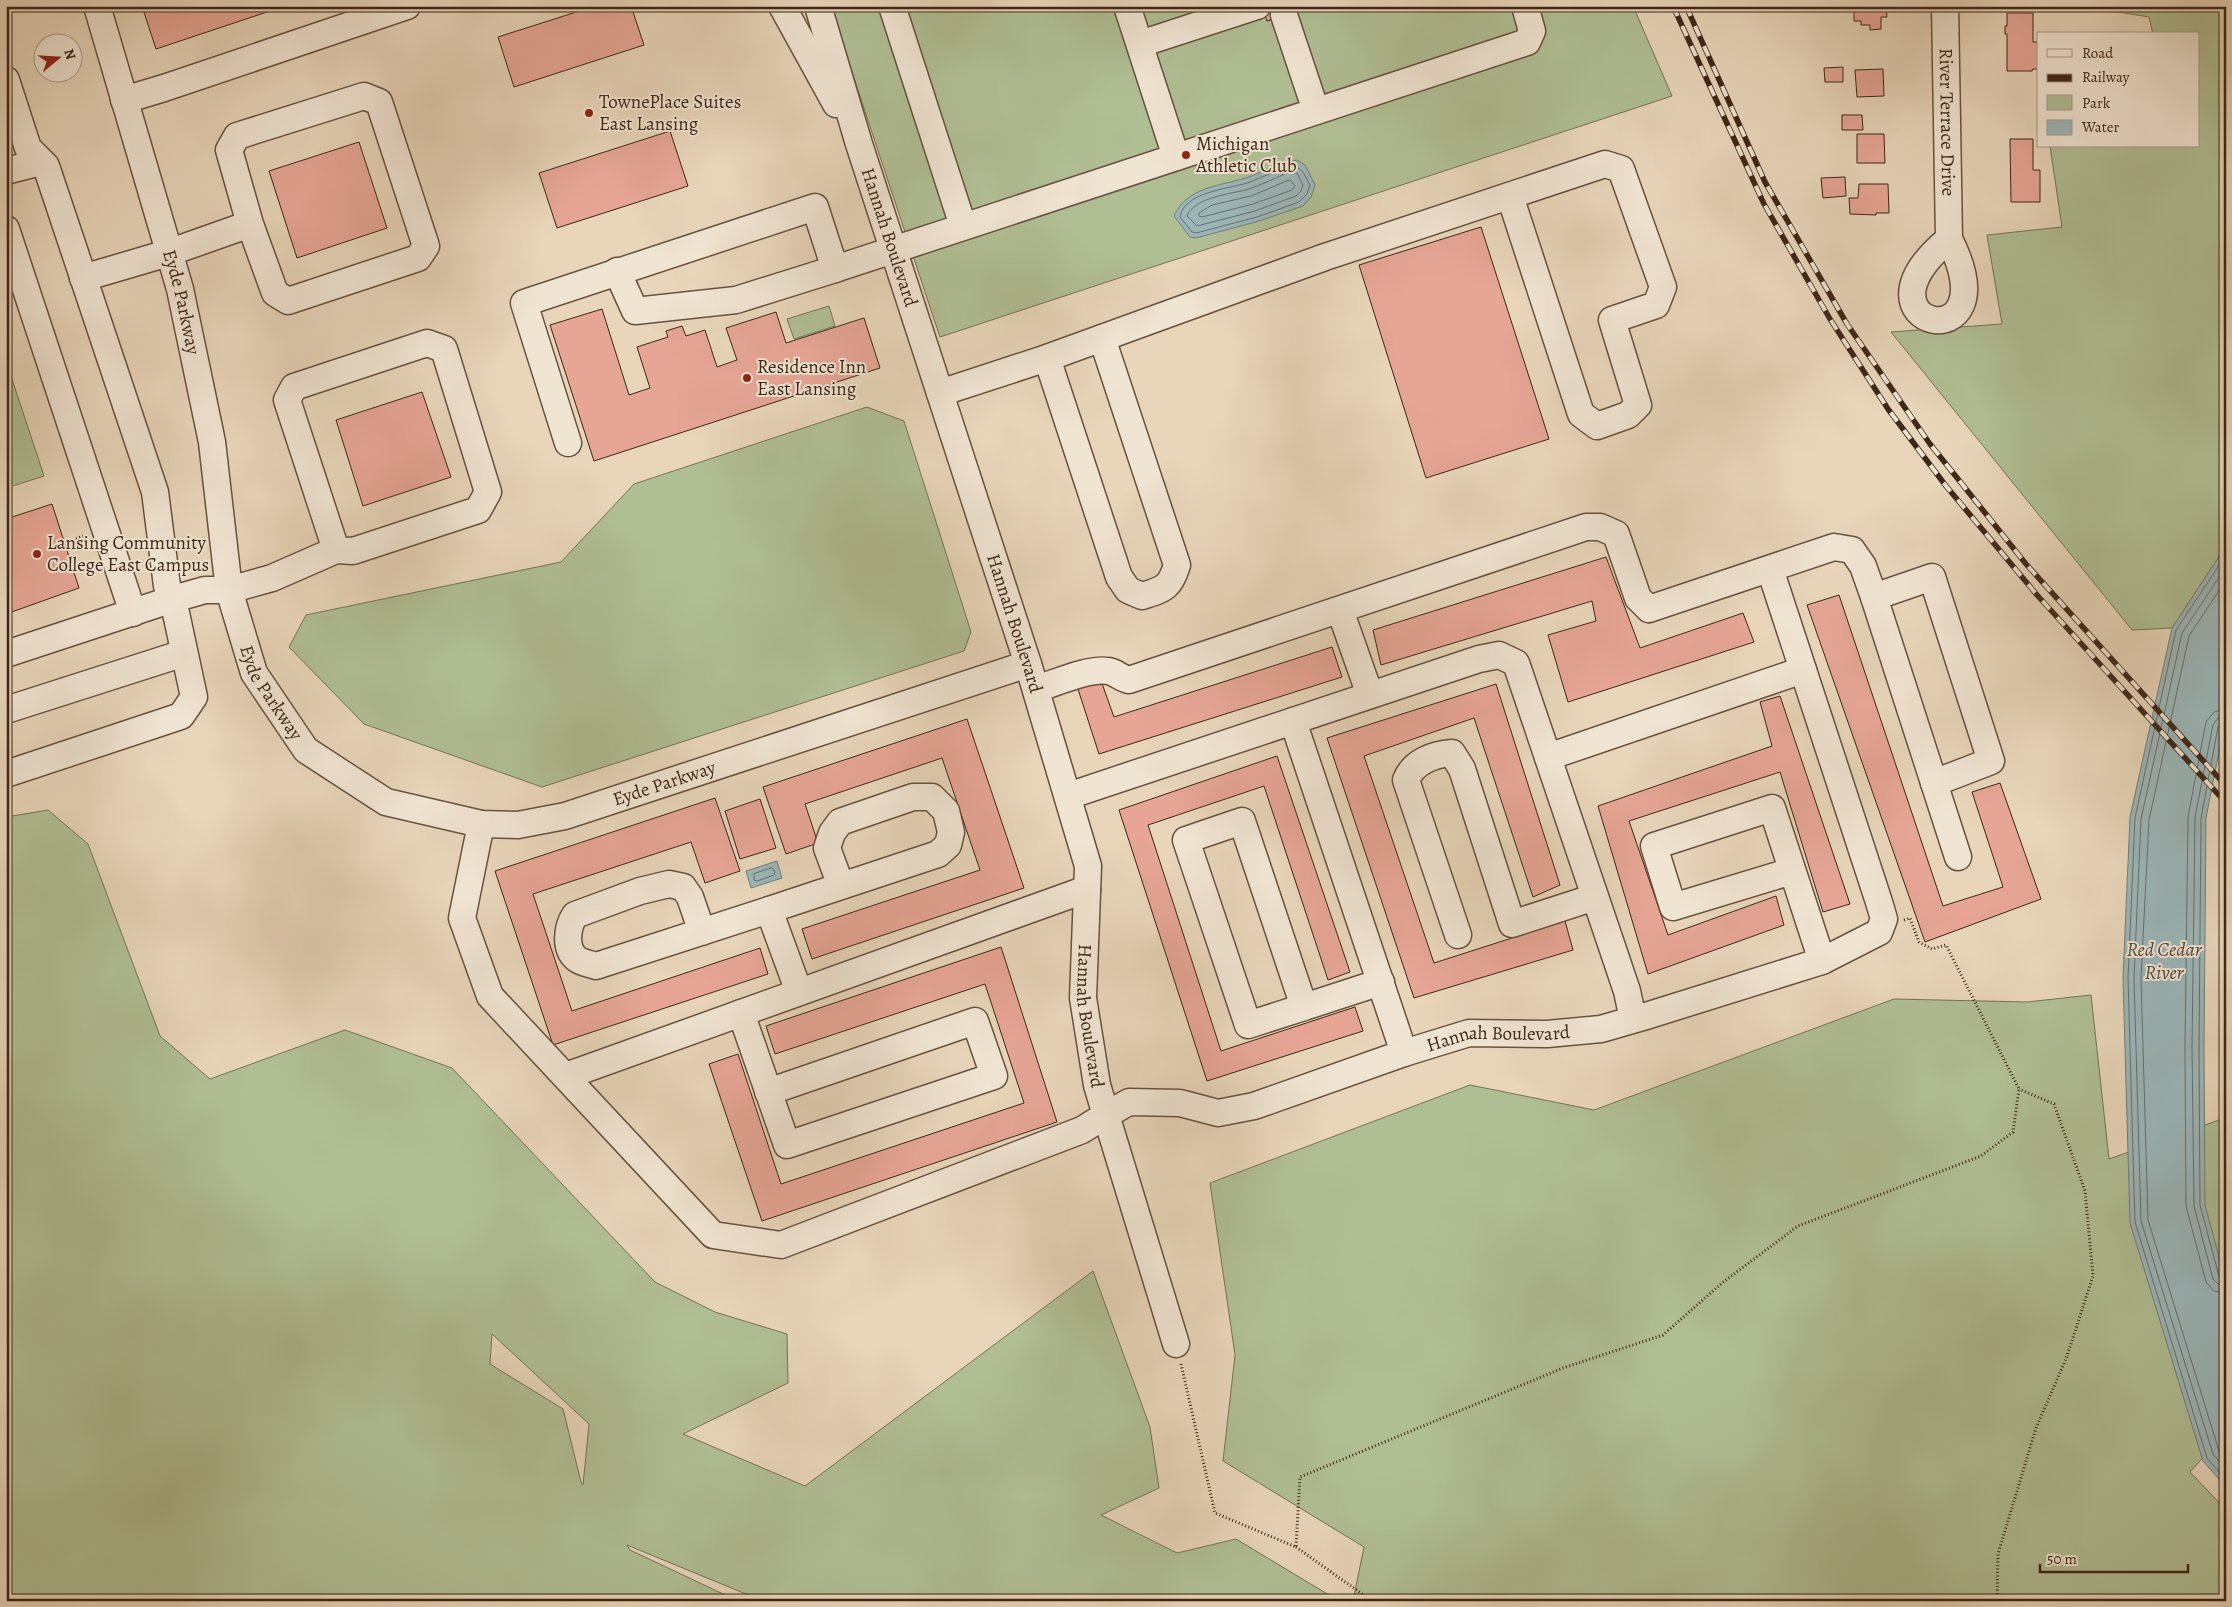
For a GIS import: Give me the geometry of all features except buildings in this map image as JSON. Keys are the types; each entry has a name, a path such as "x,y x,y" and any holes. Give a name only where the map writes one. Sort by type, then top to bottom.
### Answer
{"street":[{"name":"Eyde Parkway","path":"97,6 180,289 212,442 229,590 254,673 306,750 386,802 481,824 518,825 565,816 1028,664"},
{"name":"Hannah Boulevard","path":"782,6 859,144"},
{"name":"Hannah Boulevard","path":"818,6 859,144 1036,689 1088,866 1083,998 1097,1085 1106,1116 1129,1102 1180,1103 1218,1113 1254,1106 1404,1053 1469,1033 1547,1034 1601,1028 1822,961 1880,929"},
{"path":"892,6 963,226"},
{"path":"1127,6 1176,157"},
{"path":"1140,44 1257,6"},
{"path":"617,271 635,312 736,300 1527,42 1532,31 1525,6"},
{"name":"River Terrace Drive","path":"1945,6 1949,239"},
{"path":"124,100 402,7"},
{"path":"1284,15 1316,111"},
{"path":"6,80 11,108 28,148 46,166 155,492 167,586 173,600 194,697 181,716 6,774"},
{"path":"364,96 379,102 426,246 418,258 288,301 275,293 250,224 229,150 237,136 364,96"},
{"path":"6,171 41,162"},
{"path":"940,393 1047,358 1325,257 1605,164 1621,169 1663,287 1656,304 1612,320 1638,405 1628,415 1597,426 1581,414 1510,196"},
{"path":"568,443 524,303 815,207 835,269"},
{"path":"83,278 168,253 250,224"},
{"path":"6,229 133,613"},
{"path":"1047,358 1119,577 1128,590 1142,596 1158,591 1172,581 1177,565 1102,338"},
{"path":"6,654 205,590 229,590 272,578 336,550 353,552 478,510 488,492 444,349 427,343 294,387 287,400 336,550"},
{"path":"1036,689 1098,670 1111,671 1120,678 1129,680 1586,528 1600,526 1616,534 1638,598 1649,609 1834,547 1852,550 1862,566 1874,597 1958,858"},
{"path":"1770,569 1879,902 1884,919 1880,929"},
{"path":"1874,597 1932,577 1991,761 1934,783"},
{"path":"1340,610 1370,695"},
{"path":"6,710 184,653"},
{"path":"1068,796 1479,659 1499,655 1516,663 1627,991 1633,1019"},
{"path":"1548,757 1803,670"},
{"path":"1294,721 1404,1053"},
{"path":"1458,935 1406,780 1409,773 1424,760 1441,754 1452,753 1462,769 1512,924 1595,896"},
{"path":"702,932 683,887 669,884 640,891 575,915 569,923 568,939 572,951 578,959 596,966 702,932 938,854 948,845 951,832 946,811 932,797 913,797 840,822 832,834 828,848 841,886"},
{"path":"1792,871 1673,908 1654,846 1772,808 1822,961"},
{"path":"1304,1008 1242,821 1186,840 1248,1025 1304,1008 1380,982"},
{"path":"481,824 462,918 490,996 713,1235 781,1245 1082,1130 1106,1116 1176,1344"},
{"path":"566,1076 1087,889"},
{"path":"769,910 799,992"},
{"path":"741,1013 786,1145 994,1076 976,1021 768,1092"}],"path":[{"path":"1296,1547 1300,1477 1563,1368 1663,1335 1722,1283 1798,1226 1981,1156 2013,1132 2019,1089 1946,945 1932,949 1919,942 1910,918 1880,929"},
{"path":"1997,1601 1998,1554 2036,1428 2066,1359 2093,1276 2085,1191 2054,1104 2019,1089"},
{"path":"1176,1344 1215,1513 1296,1547 1372,1601"}],"green space":[{"name":"Michigan Athletic Club","path":"830,6 1633,6 1672,96 940,337"},
{"path":"2082,6 2226,6 2226,546 2172,628 2132,630 1891,332 2002,324 1987,235 2062,227 2050,148 2200,148 2200,32 2153,32 2149,17"},
{"path":"829,306 835,326 794,339 787,319"},
{"path":"6,361 44,476 6,488"},
{"path":"867,407 904,421 971,632 964,651 542,787 364,724 289,647 306,615 561,562 634,484"},
{"path":"48,810 88,844 160,1036 210,1079 345,1030 452,1068 655,1282 715,1312 787,1334 788,1383 683,1434 805,1486 1093,1271 1150,1427 1159,1488 1101,1515 1177,1553 1236,1539 1339,1601 763,1601 627,1545 630,1550 738,1601 6,1601 6,817","holes":["492,1334 589,1424 583,1485 563,1409 490,1364"]},
{"path":"2224,892 2226,1432 2190,1472 2226,1510 2226,1601 1353,1601 1364,1547 1223,1461 1235,1355 1210,1183 1470,1085 1594,1110 1894,999 2027,1002 2091,995 2109,1159 2222,1119"}],"water":[{"path":"1297,160 1305,165 1315,185 1311,197 1303,206 1259,221 1196,238 1190,237 1174,216 1180,206 1195,193 1246,178 1283,162"},
{"name":"Red Cedar River","path":"2226,546 2226,716 2206,818 2204,1047 2205,1205 2226,1283 2226,1487 2203,1461 2130,1223 2123,978 2130,817 2172,628"},
{"path":"777,861 782,878 751,888 746,871"}],"railway":[{"path":"1673,6 1764,204 1830,319 1888,409 1946,486 2037,595 2226,803"},
{"path":"1686,6 1765,182 1847,324 1930,444 2026,564 2226,786"}],"place":[{"name":"TownePlace Suites East Lansing","path":"589,113"},
{"name":"Michigan Athletic Club","path":"1186,155"},
{"name":"Residence Inn East Lansing","path":"747,378"},
{"name":"Lansing Community College East Campus","path":"37,554"}]}
